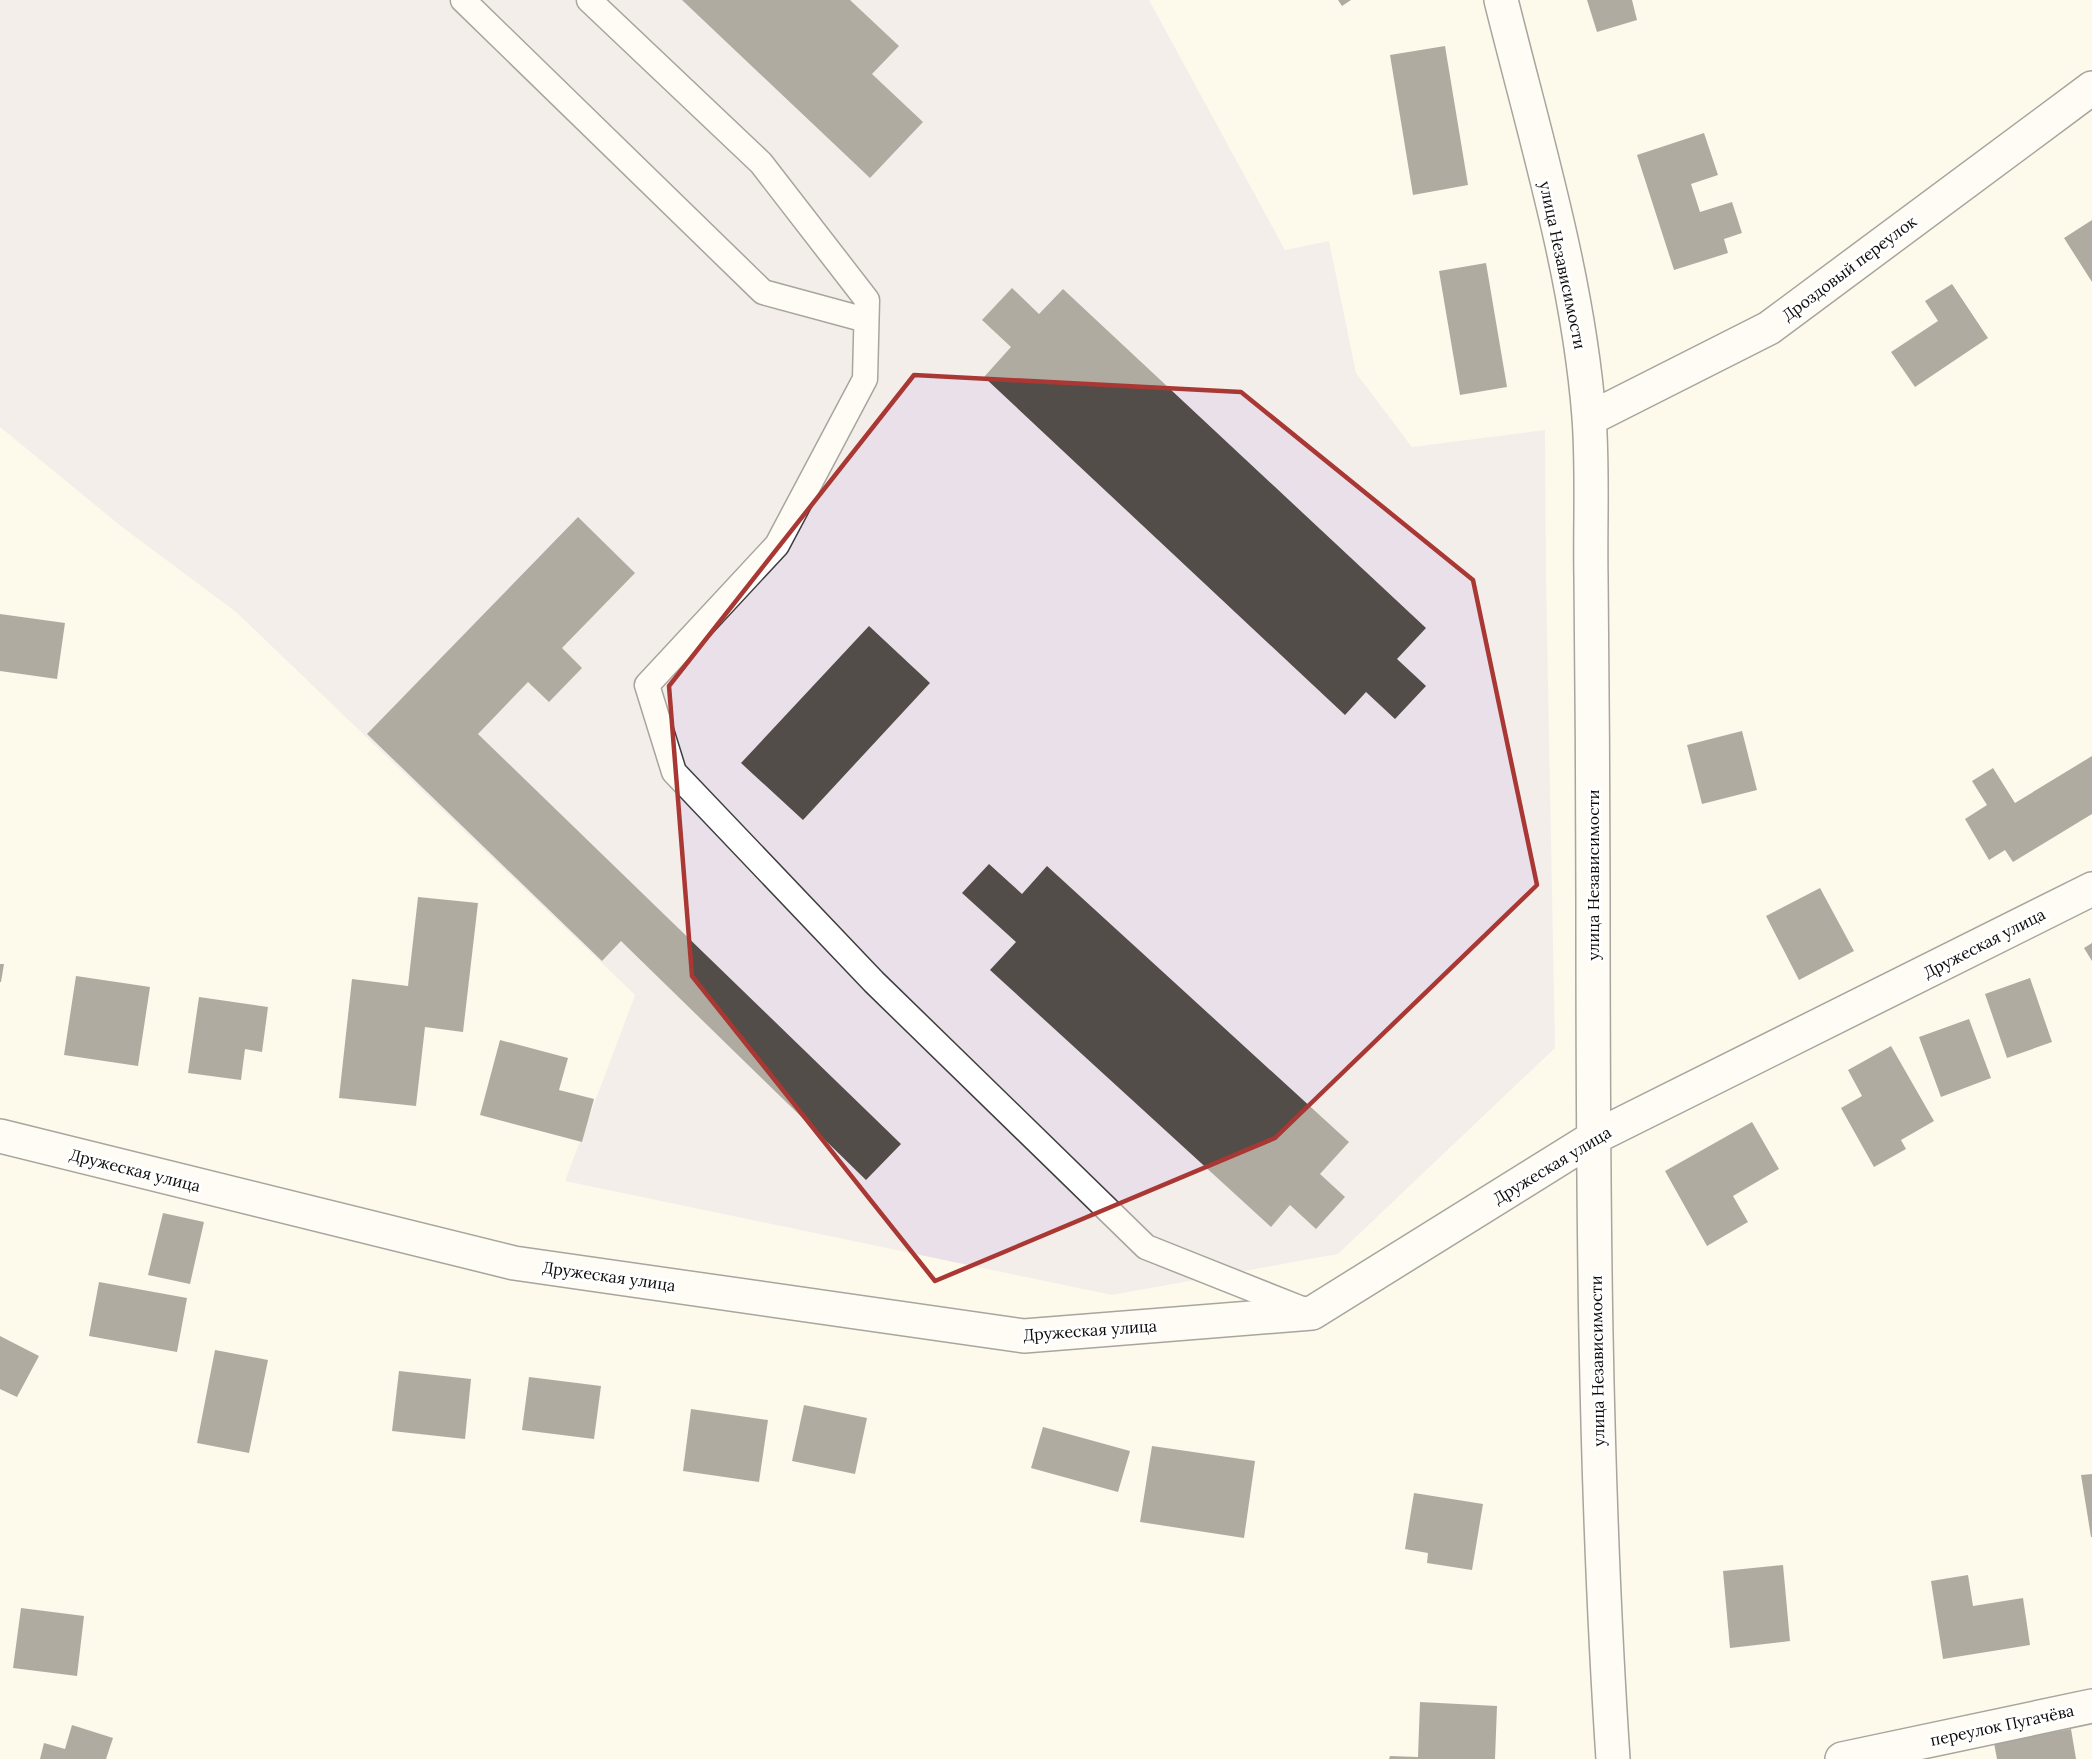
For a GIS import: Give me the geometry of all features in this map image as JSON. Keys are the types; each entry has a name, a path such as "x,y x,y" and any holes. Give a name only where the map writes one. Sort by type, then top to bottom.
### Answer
{"street":[{"name":"улица Независимости","path":"1501,0 1554,214 1578,323 1589,419 1593,795 1593,1138 1598,1442 1604,1620 1613,1759"},
{"name":"Дроздовый переулок","path":"1589,419 1769,328 2092,88"},
{"name":"Дружеская улица","path":"0,1136 514,1263 1024,1336 1312,1313 1593,1138 2092,889"},
{"name":"переулок Пугачёва","path":"1842,1759 2092,1706"}],"lane":[{"path":"463,0 763,292 866,320"},
{"path":"588,0 761,163 867,300 866,379 777,545 647,685 674,772 874,982 1146,1247 1312,1313"}],"highlighted area":[{"path":"914,375 1241,392 1473,580 1537,885 1275,1138 935,1281 692,976 669,686"}],"shaded area":[{"path":"0,0 1149,0 1285,250 1329,241 1356,373 1412,447 1545,430 1555,1048 1338,1254 1112,1295 565,1181 635,995 236,612 122,527 0,427"}],"building":[{"path":"682,0 850,0 899,46 872,74 923,122 870,178"},
{"path":"1338,0 1351,0 1342,6"},
{"path":"1587,0 1632,0 1637,20 1597,32"},
{"path":"1445,46 1468,185 1413,195 1390,55"},
{"path":"1704,133 1718,175 1691,184 1700,212 1732,202 1742,233 1724,239 1728,253 1674,270 1637,155"},
{"path":"2092,220 2092,282 2064,238"},
{"path":"1486,263 1507,387 1460,395 1439,271"},
{"path":"1952,284 1988,338 1915,387 1891,352 1938,321 1925,301"},
{"path":"1012,288 1039,314 1063,289 1426,628 1397,659 1426,686 1395,719 1366,692 1345,715 984,377 1011,347 982,320"},
{"path":"578,517 635,573 562,648 582,668 549,702 528,682 478,734 901,1144 866,1180 621,941 602,961 367,734"},
{"path":"0,614 65,623 57,679 0,671"},
{"path":"869,626 930,683 803,820 741,763"},
{"path":"1742,731 1757,790 1702,804 1687,745"},
{"path":"2092,756 2092,814 2013,862 2005,850 1989,860 1965,819 1987,805 1972,781 1993,768 2015,803"},
{"path":"989,864 1022,894 1047,866 1349,1142 1320,1174 1345,1197 1316,1229 1290,1205 1271,1227 990,970 1016,942 962,893"},
{"path":"1820,888 1854,951 1799,980 1766,916"},
{"path":"418,897 478,903 463,1032 425,1027 416,1106 339,1098 352,979 408,986"},
{"path":"2092,943 2092,961 2084,948"},
{"path":"0,964 4,964 1,982 0,982"},
{"path":"76,976 150,987 138,1066 64,1055"},
{"path":"2030,978 2052,1042 2007,1058 1985,994"},
{"path":"199,997 268,1007 262,1052 245,1049 241,1080 188,1073"},
{"path":"1969,1019 1991,1078 1941,1097 1919,1037"},
{"path":"500,1040 568,1058 559,1090 594,1099 582,1142 480,1115"},
{"path":"1891,1046 1934,1121 1901,1140 1906,1149 1874,1167 1841,1108 1862,1096 1848,1070"},
{"path":"1752,1122 1779,1169 1733,1196 1748,1222 1707,1246 1665,1171"},
{"path":"163,1213 204,1222 190,1284 148,1275"},
{"path":"99,1282 187,1298 177,1352 89,1336"},
{"path":"0,1336 39,1356 17,1397 0,1389"},
{"path":"215,1350 268,1360 249,1453 197,1443"},
{"path":"399,1371 471,1379 465,1439 392,1431"},
{"path":"529,1377 601,1386 594,1439 522,1430"},
{"path":"804,1405 867,1418 855,1474 792,1461"},
{"path":"691,1409 768,1420 759,1482 683,1471"},
{"path":"1043,1427 1130,1451 1118,1492 1031,1468"},
{"path":"1152,1446 1255,1461 1244,1538 1140,1522"},
{"path":"2092,1474 2092,1537 2091,1537 2081,1475"},
{"path":"1414,1493 1483,1504 1472,1570 1427,1563 1428,1553 1405,1549"},
{"path":"1783,1565 1790,1641 1730,1648 1723,1571"},
{"path":"1968,1575 1973,1606 2023,1598 2030,1645 1943,1659 1931,1581"},
{"path":"21,1608 84,1616 77,1676 13,1668"},
{"path":"1420,1702 1497,1706 1495,1759 1389,1759 1390,1756 1418,1757"},
{"path":"72,1725 113,1738 106,1759 40,1759 44,1743 65,1749"},
{"path":"2071,1729 2076,1759 1997,1759 1994,1743"}]}
